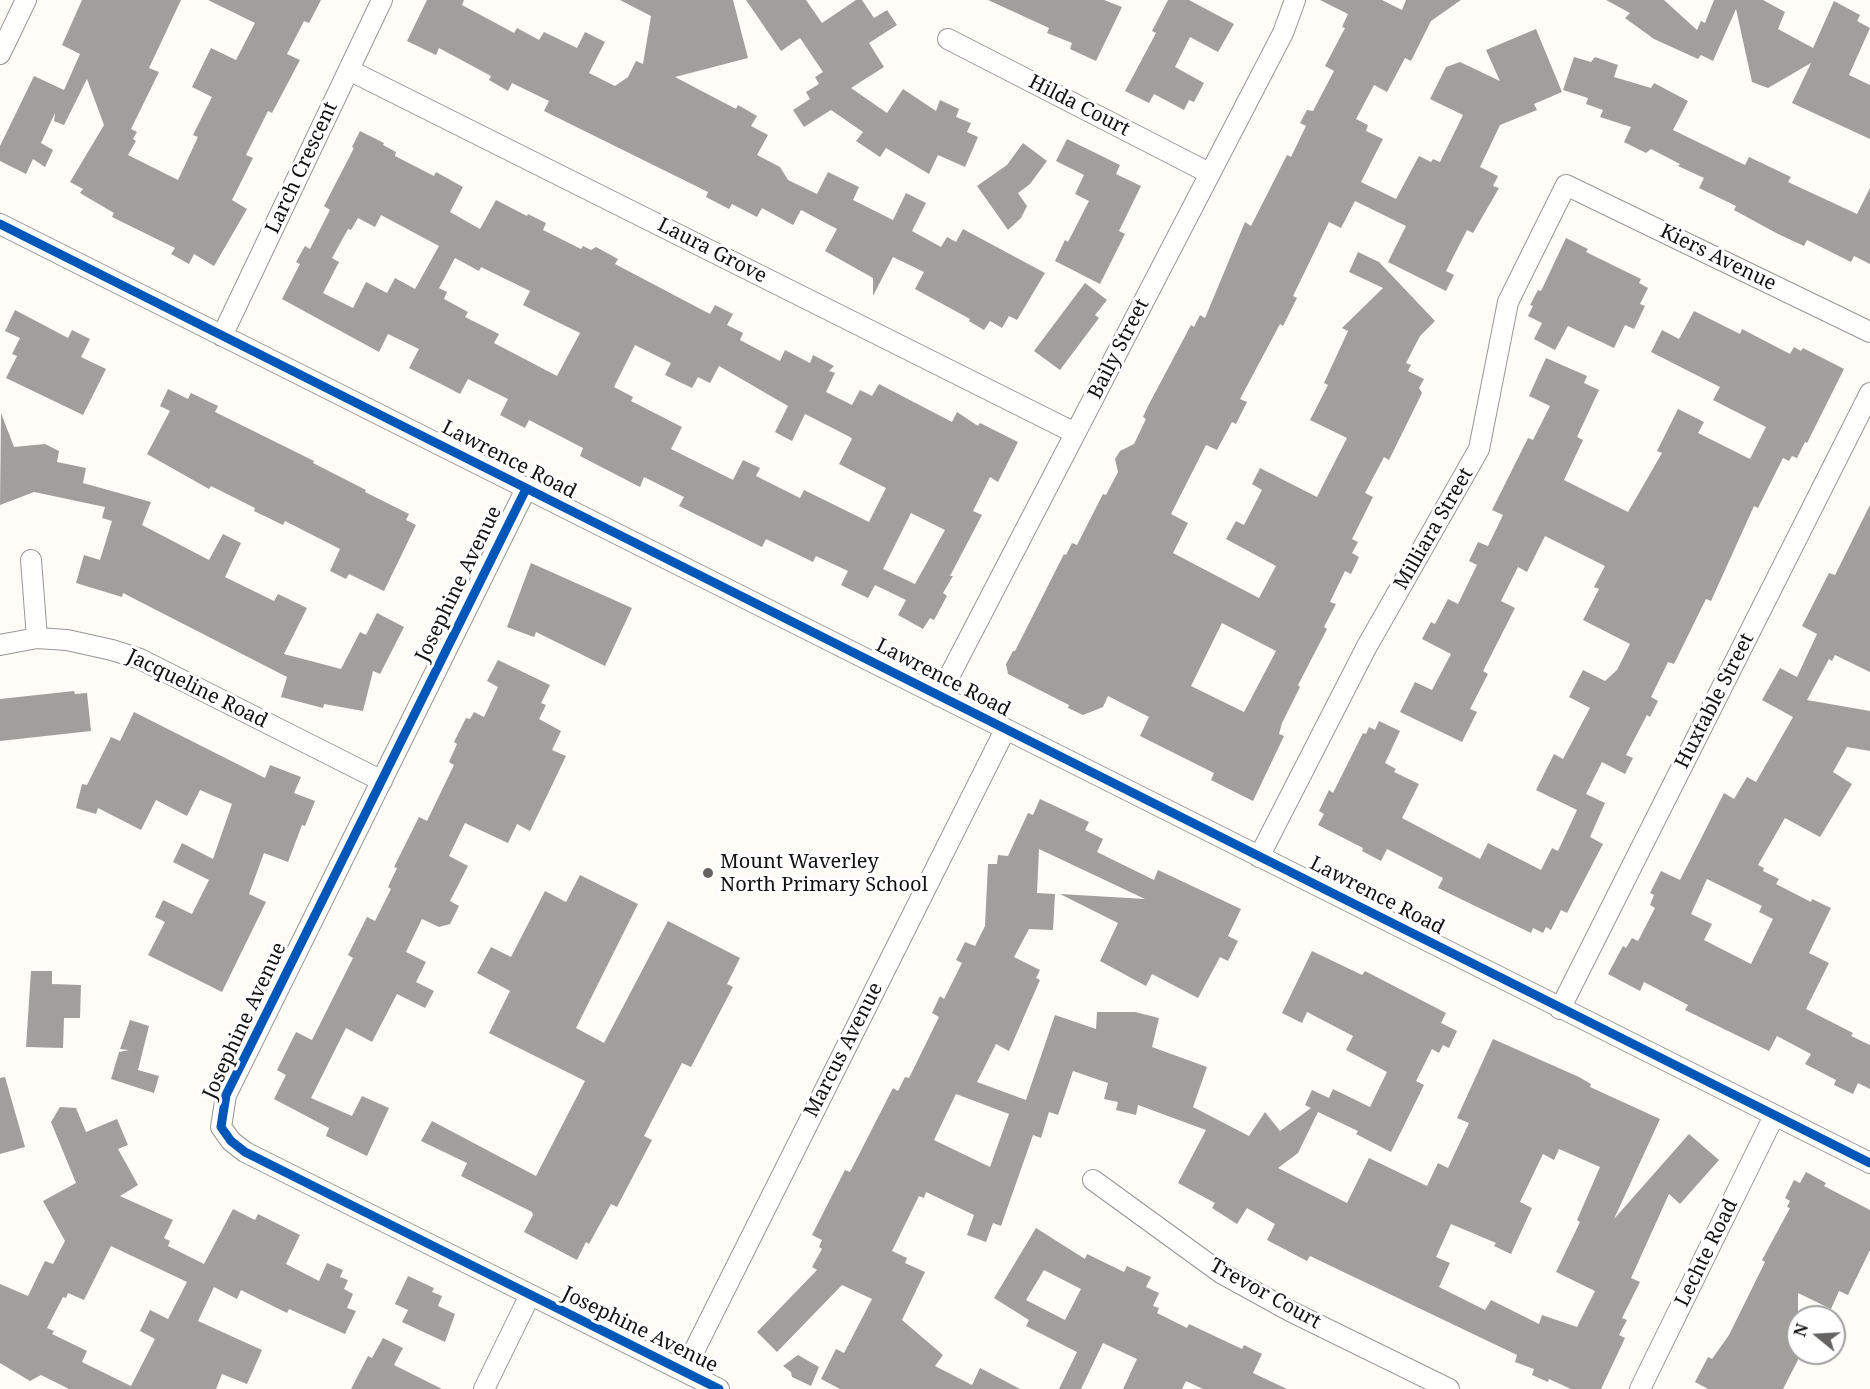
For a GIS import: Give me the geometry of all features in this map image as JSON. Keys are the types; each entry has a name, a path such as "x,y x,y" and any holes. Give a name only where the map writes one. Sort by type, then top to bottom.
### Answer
{"street":[{"path":"0,54 26,0"},
{"name":"Larch Crescent","path":"222,336 382,0"},
{"name":"Baily Street","path":"939,696 1283,33 1294,0"},
{"name":"Hilda Court","path":"948,39 1209,173"},
{"name":"Laura Grove","path":"349,70 1075,433"},
{"name":"Kiers Avenue","path":"1566,185 1870,332"},
{"name":"Milliara Street","path":"1259,857 1366,648 1479,448 1508,302 1566,185"},
{"name":"Lawrence Road","path":"0,225 1560,1009 1870,1162"},
{"name":"Huxtable Street","path":"1560,1009 1870,393"},
{"name":"Josephine Avenue","path":"526,489 226,1095 221,1127 231,1141 245,1152 719,1389"},
{"path":"31,560 37,638"},
{"name":"Jacqueline Road","path":"0,645 37,638 92,645 140,659 382,781"},
{"name":"Marcus Avenue","path":"684,1371 1005,730"},
{"name":"Lechte Road","path":"1640,1389 1774,1116"},
{"name":"Trevor Court","path":"1093,1180 1221,1273 1290,1311 1449,1389"},
{"path":"484,1389 530,1295"}],"building":[{"path":"82,0 181,0 149,68 159,72 131,129 137,132 133,139 136,141 128,155 178,180 198,137 193,135 212,97 192,87 211,48 236,60 255,23 208,0 321,0 309,23 304,21 287,54 300,60 272,113 268,111 246,155 253,158 232,200 247,209 214,266 194,254 189,264 171,254 175,248 112,217 114,213 80,193 83,189 70,182 104,125 87,79 64,125 54,121 55,113 41,143 53,150 45,167 33,159 26,174 0,161 0,146 34,76 64,90 80,54 62,45"},
{"path":"427,0 464,0 462,5 514,33 517,28 539,40 544,32 577,48 585,32 605,42 589,73 615,86 628,77 636,61 643,64 651,16 620,0 733,0 748,58 675,77 736,109 738,105 757,116 751,126 768,135 757,155 780,167 788,180 817,194 828,172 859,187 853,200 893,220 906,193 926,203 912,231 941,247 947,237 956,242 963,229 1045,273 1017,320 1009,316 1002,328 990,321 984,330 969,321 970,319 915,289 924,272 893,257 873,296 873,278 825,251 837,229 801,210 793,225 762,208 757,217 732,204 729,209 706,197 708,192 544,111 549,101 512,83 508,91 489,80 491,76 439,48 436,55 407,41"},
{"path":"746,0 806,0 822,23 856,0 862,0 874,18 887,10 897,25 869,43 884,67 851,88 887,113 903,89 936,111 940,100 959,109 956,117 971,123 967,132 978,137 965,167 938,155 929,174 886,148 880,157 856,141 863,132 831,110 804,127 793,110 810,99 806,92 819,84 815,77 823,72 800,38 781,51"},
{"path":"988,0 1104,0 1122,7 1096,61 1070,49 1072,43 1047,33 1049,28"},
{"path":"1168,0 1189,0 1234,24 1218,52 1190,37 1175,67 1204,83 1194,102 1189,100 1184,110 1154,94 1149,103 1125,91 1156,33 1152,31"},
{"path":"1320,0 1382,0 1402,10 1406,0 1461,0 1431,21 1411,61 1405,58 1387,92 1374,85 1356,119 1368,125 1366,131 1383,139 1361,182 1396,199 1419,156 1431,162 1433,159 1440,162 1463,115 1430,99 1446,67 1460,62 1500,81 1486,50 1536,29 1562,92 1534,104 1537,110 1500,125 1480,167 1498,176 1493,186 1499,188 1473,233 1467,230 1446,271 1454,275 1446,291 1388,262 1406,226 1355,201 1341,228 1329,222 1293,296 1297,298 1283,326 1280,324 1240,399 1247,402 1236,424 1232,422 1217,450 1206,445 1171,514 1188,523 1173,553 1259,598 1276,566 1226,539 1236,521 1244,525 1262,490 1252,484 1260,468 1317,497 1347,438 1310,420 1328,385 1324,383 1348,331 1342,328 1383,288 1349,272 1358,252 1379,262 1435,321 1420,336 1406,363 1411,365 1408,371 1424,379 1419,388 1422,393 1389,460 1384,457 1365,493 1373,497 1352,539 1358,542 1352,553 1359,557 1351,574 1345,571 1330,602 1336,604 1324,627 1327,629 1298,685 1300,687 1282,723 1279,734 1284,736 1253,801 1211,780 1214,773 1140,736 1149,717 1108,696 1103,707 1083,715 1068,708 1069,705 1008,674 1006,664 1015,651 1064,554 1066,555 1072,543 1077,545 1103,494 1106,495 1118,472 1115,459 1120,451 1134,444 1146,419 1143,417 1148,406 1191,325 1194,327 1200,315 1205,318 1245,222 1251,226 1287,155 1291,157 1306,126 1300,123 1307,110 1313,111 1334,71 1325,66 1345,28 1342,27 1348,14","holes":["1222,623 1276,651 1244,712 1191,686"]},
{"path":"1606,0 1664,0 1697,30 1701,21 1705,23 1714,0 1763,0 1785,12 1778,29 1813,48 1834,1 1860,15 1857,21 1870,28 1849,75 1870,85 1870,139 1792,103 1811,63 1768,88 1752,82 1736,9 1713,61 1701,55 1698,59 1654,39 1625,18 1630,13"},
{"path":"1574,57 1591,62 1595,57 1618,65 1614,77 1651,88 1654,83 1688,101 1673,130 1745,165 1749,157 1791,177 1788,182 1857,214 1870,188 1870,264 1854,256 1851,262 1807,240 1804,246 1778,234 1734,210 1736,206 1699,188 1704,178 1678,166 1680,164 1651,149 1646,153 1624,142 1631,127 1600,117 1603,110 1586,104 1588,98 1563,90"},
{"path":"360,131 384,143 383,145 396,152 395,156 434,176 436,172 463,187 450,212 480,229 496,200 546,223 543,230 581,249 583,246 591,250 596,247 618,259 615,264 710,314 715,305 733,314 727,325 743,333 740,340 780,361 785,350 810,363 813,355 834,366 829,371 835,373 826,392 852,405 860,390 872,396 879,384 952,422 957,412 978,426 980,423 1018,442 998,482 990,477 973,511 982,515 950,576 953,576 943,593 947,596 934,620 930,618 923,629 898,615 906,600 875,585 868,598 841,585 848,571 816,556 813,562 766,539 762,547 679,506 684,497 644,477 640,487 580,456 583,448 529,420 525,428 500,415 508,399 468,379 460,394 409,368 419,349 388,334 379,352 282,299 300,264 296,262 305,246 310,249 330,210 324,206 354,148 352,147","holes":["381,215 439,246 415,289 395,278 387,293 366,282 353,308 323,293 339,262 332,258 348,229 351,230 358,218 375,227","455,258 479,271 481,267 530,291 523,305 580,333 557,376 494,343 499,334 465,317 468,312 444,299 447,292 439,288","635,345 671,363 665,375 692,388 698,377 710,383 719,366 788,406 775,432 792,441 805,414 852,439 839,464 886,488 869,522 804,490 800,498 756,476 760,468 743,460 733,480 671,449 682,427 631,401 633,397 614,387","911,513 945,530 915,584 883,569"]},
{"path":"1067,139 1120,165 1116,174 1141,186 1119,231 1125,234 1100,284 1055,261 1065,240 1068,242 1089,201 1075,194 1084,175 1056,161"},
{"path":"1023,143 1047,161 1030,184 1018,193 1027,206 1021,218 1008,230 977,186 1007,165"},
{"path":"1566,238 1588,249 1586,252 1641,279 1639,283 1648,288 1640,304 1645,306 1634,329 1625,325 1614,348 1568,326 1555,350 1534,339 1542,323 1528,316 1533,306 1530,305 1538,290 1541,291"},
{"path":"1085,283 1107,300 1095,315 1099,318 1060,370 1034,351"},
{"path":"15,310 68,338 72,330 90,339 81,357 106,369 83,415 6,378 17,356 12,354 20,338 5,331"},
{"path":"1694,311 1740,334 1742,329 1790,354 1794,347 1801,351 1803,348 1844,369 1807,443 1805,442 1797,458 1792,456 1789,461 1783,458 1758,508 1754,506 1711,601 1706,599 1674,664 1668,662 1651,697 1658,701 1650,717 1647,715 1626,755 1633,758 1625,774 1602,762 1586,794 1605,803 1590,837 1603,844 1567,913 1561,910 1551,930 1546,927 1543,933 1533,928 1531,933 1438,888 1443,878 1387,849 1381,861 1362,851 1363,848 1318,825 1324,814 1319,811 1329,790 1333,793 1363,733 1366,734 1369,727 1375,730 1379,721 1400,731 1385,763 1396,769 1394,772 1419,784 1402,818 1480,859 1488,843 1541,870 1552,848 1558,851 1577,810 1536,790 1554,754 1563,759 1590,708 1569,697 1583,670 1605,681 1617,670 1630,644 1583,620 1599,589 1594,587 1605,566 1545,536 1527,572 1518,567 1501,601 1515,608 1483,671 1488,674 1470,709 1477,712 1462,742 1400,712 1415,682 1432,690 1451,654 1422,639 1431,622 1435,624 1448,599 1458,604 1477,565 1469,561 1478,542 1488,546 1503,515 1492,510 1528,438 1533,440 1550,406 1529,396 1546,358 1587,376 1584,383 1599,390 1577,437 1583,440 1564,480 1628,512 1662,453 1657,451 1678,409 1704,422 1698,433 1750,459 1766,427 1713,400 1720,387 1651,352 1662,330 1679,339"},
{"path":"168,389 188,399 191,393 218,406 215,412 314,461 313,463 409,514 406,520 416,525 384,591 349,574 346,579 330,571 340,549 285,521 283,525 254,511 255,508 211,486 209,489 147,454 170,411 160,406"},
{"path":"1,413 14,447 45,444 59,451 57,462 86,468 83,483 151,502 142,525 209,560 223,534 241,543 225,577 274,601 278,594 307,608 284,654 341,669 360,632 366,635 377,613 404,627 380,674 373,671 363,711 324,704 323,708 281,697 287,677 123,593 122,597 76,583 84,555 100,560 112,521 102,518 105,507 34,492 0,505"},
{"path":"1870,505 1870,672 1835,655 1832,661 1829,659 1807,700 1870,711 1870,751 1847,747 1833,772 1852,784 1820,837 1785,818 1758,865 1764,868 1763,871 1779,879 1776,884 1811,902 1812,899 1831,908 1809,953 1829,963 1806,1009 1853,1033 1851,1036 1870,1045 1870,1089 1858,1083 1853,1094 1834,1085 1836,1080 1805,1064 1811,1054 1777,1036 1769,1051 1685,1010 1688,1005 1644,982 1640,991 1608,974 1623,946 1626,948 1632,938 1638,941 1655,908 1650,905 1654,895 1650,893 1661,871 1680,880 1724,793 1734,799 1747,777 1756,782 1793,717 1762,700 1780,668 1797,677 1817,634 1802,626 1829,573 1835,575","holes":["1707,879 1762,906 1759,912 1773,919 1751,964 1704,940 1712,924 1691,914"]},
{"path":"531,563 632,608 605,666 536,632 534,637 507,627"},
{"path":"498,660 550,685 541,703 546,705 539,719 561,731 552,750 566,756 530,831 517,824 508,843 465,823 449,856 468,866 450,901 459,906 450,924 439,927 422,919 406,952 426,962 416,982 434,991 425,1008 397,994 372,1042 346,1028 311,1098 352,1116 362,1096 389,1108 367,1156 326,1136 329,1128 274,1099 286,1075 277,1070 296,1032 312,1040 353,958 348,955 367,917 375,921 391,889 388,887 397,868 394,867 419,817 427,821 454,765 449,762 457,744 454,742 466,718 470,719 474,712 484,717 498,687 487,681"},
{"path":"74,691 75,694 87,693 91,731 0,741 0,699"},
{"path":"134,712 265,778 270,765 301,777 294,793 315,801 305,826 302,825 288,862 264,853 249,894 266,902 222,992 148,955 165,922 155,917 163,900 192,914 209,880 173,862 182,843 213,859 232,804 200,790 187,816 156,800 141,830 98,808 96,814 76,808 82,784 87,785 111,737 120,741"},
{"path":"1040,799 1089,822 1085,830 1103,839 1097,852 1154,880 1158,870 1241,909 1228,936 1238,941 1228,961 1220,957 1198,998 1152,974 1146,986 1100,961 1118,923 1060,894 1145,899 1039,849 1037,893 1055,894 1053,930 1029,929 1014,957 1040,970 1036,978 1040,980 1009,1051 996,1044 977,1082 1026,1100 1055,1015 1096,1029 1097,1012 1135,1012 1159,1018 1152,1047 1207,1067 1193,1107 1249,1136 1265,1112 1280,1131 1311,1108 1305,1105 1312,1090 1329,1098 1333,1089 1370,1107 1387,1072 1346,1050 1353,1036 1307,1012 1302,1023 1282,1013 1312,951 1362,975 1365,971 1446,1013 1441,1023 1457,1031 1449,1048 1443,1045 1439,1053 1432,1049 1416,1081 1424,1085 1391,1152 1356,1134 1358,1131 1318,1112 1298,1153 1278,1168 1347,1203 1369,1158 1427,1186 1438,1163 1448,1168 1469,1123 1457,1118 1493,1039 1579,1077 1591,1084 1590,1087 1660,1119 1614,1219 1689,1134 1719,1160 1680,1204 1669,1194 1631,1278 1640,1282 1622,1318 1627,1320 1619,1335 1625,1338 1601,1389 1571,1389 1549,1379 1548,1382 1532,1375 1534,1369 1515,1362 1517,1355 1310,1256 1307,1261 1267,1240 1275,1224 1247,1208 1237,1224 1212,1208 1215,1203 1178,1183 1206,1130 1138,1105 1136,1115 1116,1110 1118,1102 1104,1099 1108,1083 1073,1071 1058,1115 1049,1112 1041,1138 1033,1135 1001,1226 993,1223 986,1242 967,1235 974,1215 926,1192 924,1198 919,1196 892,1251 907,1258 905,1263 925,1272 902,1320 943,1355 935,1366 972,1385 980,1368 1020,1389 840,1389 821,1379 836,1349 844,1353 872,1299 842,1285 777,1352 757,1332 817,1270 812,1267 822,1249 819,1247 822,1240 812,1235 845,1170 850,1172 893,1088 898,1091 905,1077 909,1078 939,1017 932,1013 940,996 944,999 962,963 956,960 965,942 975,946 985,926 988,864 997,864 998,855 1008,856 1028,813 1033,815","holes":["956,1094 1009,1114 990,1167 934,1140","1559,1149 1600,1167 1577,1220 1580,1222 1556,1272 1595,1291 1577,1327 1542,1315 1539,1324 1491,1300 1485,1310 1439,1287 1450,1263 1436,1257 1451,1224 1496,1243 1494,1246 1511,1254 1532,1208 1520,1202 1543,1154 1554,1160"]},
{"path":"580,875 638,904 576,1028 604,1043 668,921 740,958 727,984 733,987 691,1067 682,1063 644,1136 652,1140 617,1207 611,1204 589,1244 586,1242 577,1260 524,1232 533,1215 532,1212 461,1176 467,1163 421,1141 432,1121 536,1176 585,1081 489,1033 510,991 477,973 491,947 511,957 545,891 566,902"},
{"path":"31,971 52,971 52,984 81,985 80,1018 64,1018 63,1048 26,1047"},
{"path":"130,1020 149,1026 138,1070 159,1076 154,1093 111,1079 119,1052 129,1050 120,1049"},
{"path":"5,1077 25,1147 0,1154 0,1078"},
{"path":"60,1107 76,1108 86,1132 117,1119 128,1145 118,1149 138,1185 120,1196 173,1220 164,1238 170,1241 168,1246 204,1264 233,1209 255,1220 258,1214 300,1235 286,1264 319,1281 327,1263 343,1270 340,1277 348,1280 344,1289 353,1294 347,1308 356,1311 345,1334 289,1309 287,1313 241,1290 237,1299 214,1287 198,1321 262,1350 247,1384 222,1374 216,1389 69,1389 41,1375 30,1381 0,1363 0,1284 28,1296 45,1261 53,1264 65,1241 43,1201 76,1183 51,1122","holes":["111,1246 187,1282 168,1319 150,1310 140,1331 155,1339 131,1386 82,1362 87,1351 52,1334 54,1331 47,1328 63,1297 66,1298 68,1293 84,1300"]},
{"path":"1806,1172 1826,1183 1824,1186 1870,1210 1870,1250 1848,1295 1839,1291 1833,1305 1823,1305 1798,1293 1798,1305 1786,1305 1786,1365 1795,1365 1783,1389 1708,1389 1695,1382 1708,1357 1712,1359 1729,1335 1765,1262 1762,1260 1790,1208 1787,1207 1790,1201 1785,1198 1794,1180 1800,1183"},
{"path":"1036,1228 1085,1259 1087,1254 1124,1272 1127,1266 1151,1277 1146,1287 1159,1293 1153,1306 1159,1308 1157,1313 1187,1328 1189,1324 1242,1349 1244,1345 1262,1354 1253,1373 1287,1389 1203,1389 1186,1381 1182,1389 1123,1389 1137,1359 1103,1343 1081,1389 1059,1389 1077,1352 1026,1326 1029,1320 994,1298","holes":["1044,1270 1081,1289 1065,1320 1026,1300"]},
{"path":"408,1276 434,1288 432,1292 442,1296 438,1306 455,1314 445,1342 402,1322 408,1310 395,1304"},
{"path":"383,1338 403,1348 394,1365 442,1389 351,1389 368,1356 372,1358"},
{"path":"798,1355 819,1367 811,1386 792,1377 791,1372 783,1366"}],"cycle path":[{"path":"0,224 1870,1163"},
{"path":"526,489 226,1095 221,1127 231,1141 245,1152 719,1389"}],"place":[{"name":"Mount Waverley North Primary School","path":"708,873"}]}
